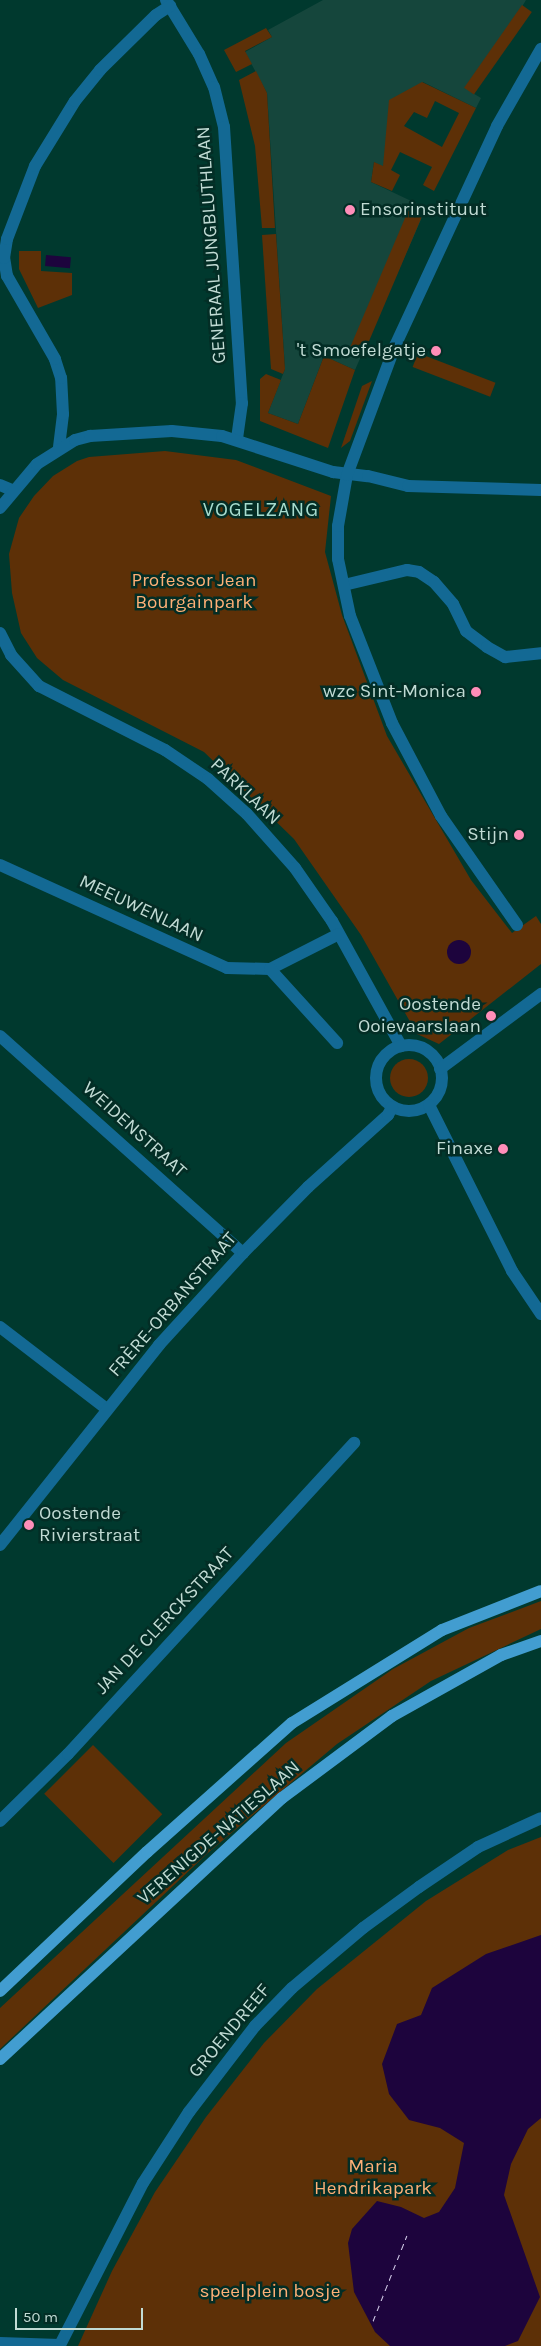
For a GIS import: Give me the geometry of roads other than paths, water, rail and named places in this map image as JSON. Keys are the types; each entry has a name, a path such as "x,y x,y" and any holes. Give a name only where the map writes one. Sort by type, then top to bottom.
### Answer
{"main road":[{"name":"VERENIGDE-NATIESLAAN","path":"0,1991 147,1852 292,1723 442,1630 541,1591"},
{"name":"VERENIGDE-NATIESLAAN","path":"0,2059 282,1798 392,1716 501,1655 541,1641"}],"street":[{"name":"GENERAAL JUNGBLUTHLAAN","path":"168,3 200,54 214,87 224,127 242,404 237,440"},
{"path":"59,447 63,414 61,378 55,359 7,276 4,258 7,239 35,166 75,101 100,70 168,3"},
{"path":"517,925 442,816 392,723 350,616 338,559 338,526 347,475 395,346 428,270 498,126 541,49"},
{"path":"0,508 12,490 37,464 59,447 90,436 172,431 203,433 237,440 347,475 368,476 408,486 541,490"},
{"path":"0,485 12,490"},
{"path":"344,585 407,570 419,572 434,582 453,604 466,630 487,648 505,657 541,653"},
{"name":"PARKLAAN","path":"0,633 11,655 38,686 165,750 208,779 246,814 295,868 339,934 401,1046"},
{"name":"MEEUWENLAAN","path":"1,869 201,958 228,968 270,969 339,934"},
{"path":"270,969 337,1044"},
{"path":"440,1069 541,994"},
{"name":"WEIDENSTRAAT","path":"0,1036 243,1253"},
{"path":"401,1046 425,1049 440,1069 440,1088 429,1104 414,1111 392,1107 381,1095 376,1076 384,1057 401,1046"},
{"path":"429,1104 512,1271 541,1314"},
{"name":"FRÈRE-ORBANSTRAAT","path":"0,1545 159,1345 243,1253 308,1187 388,1115 392,1107"},
{"path":"0,1327 107,1409"},
{"name":"JAN DE CLERCKSTRAAT","path":"0,1821 68,1754 354,1443"},
{"name":"GROENDREEF","path":"40,2345 60,2345 143,2183 188,2112 255,2026 306,1976 412,1892 478,1847 541,1818"},
{"path":"0,2343 40,2345"}],"place":[{"name":"Ensorinstituut","path":"350,210"},
{"name":"'t Smoefelgatje","path":"436,351"},
{"name":"wzc Sint-Monica","path":"476,692"},
{"name":"Stijn","path":"519,835"},
{"name":"Oostende Ooievaarslaan","path":"491,1016"},
{"name":"Finaxe","path":"503,1149"},
{"name":"Oostende Rivierstraat","path":"29,1525"}],"district":[{"name":"VOGELZANG","path":"261,509"}],"park label":[{"name":"Professor Jean Bourgainpark","path":"194,592"},
{"name":"Maria Hendrikapark","path":"373,2178"},
{"name":"speelplein bosje","path":"270,2292"}]}
